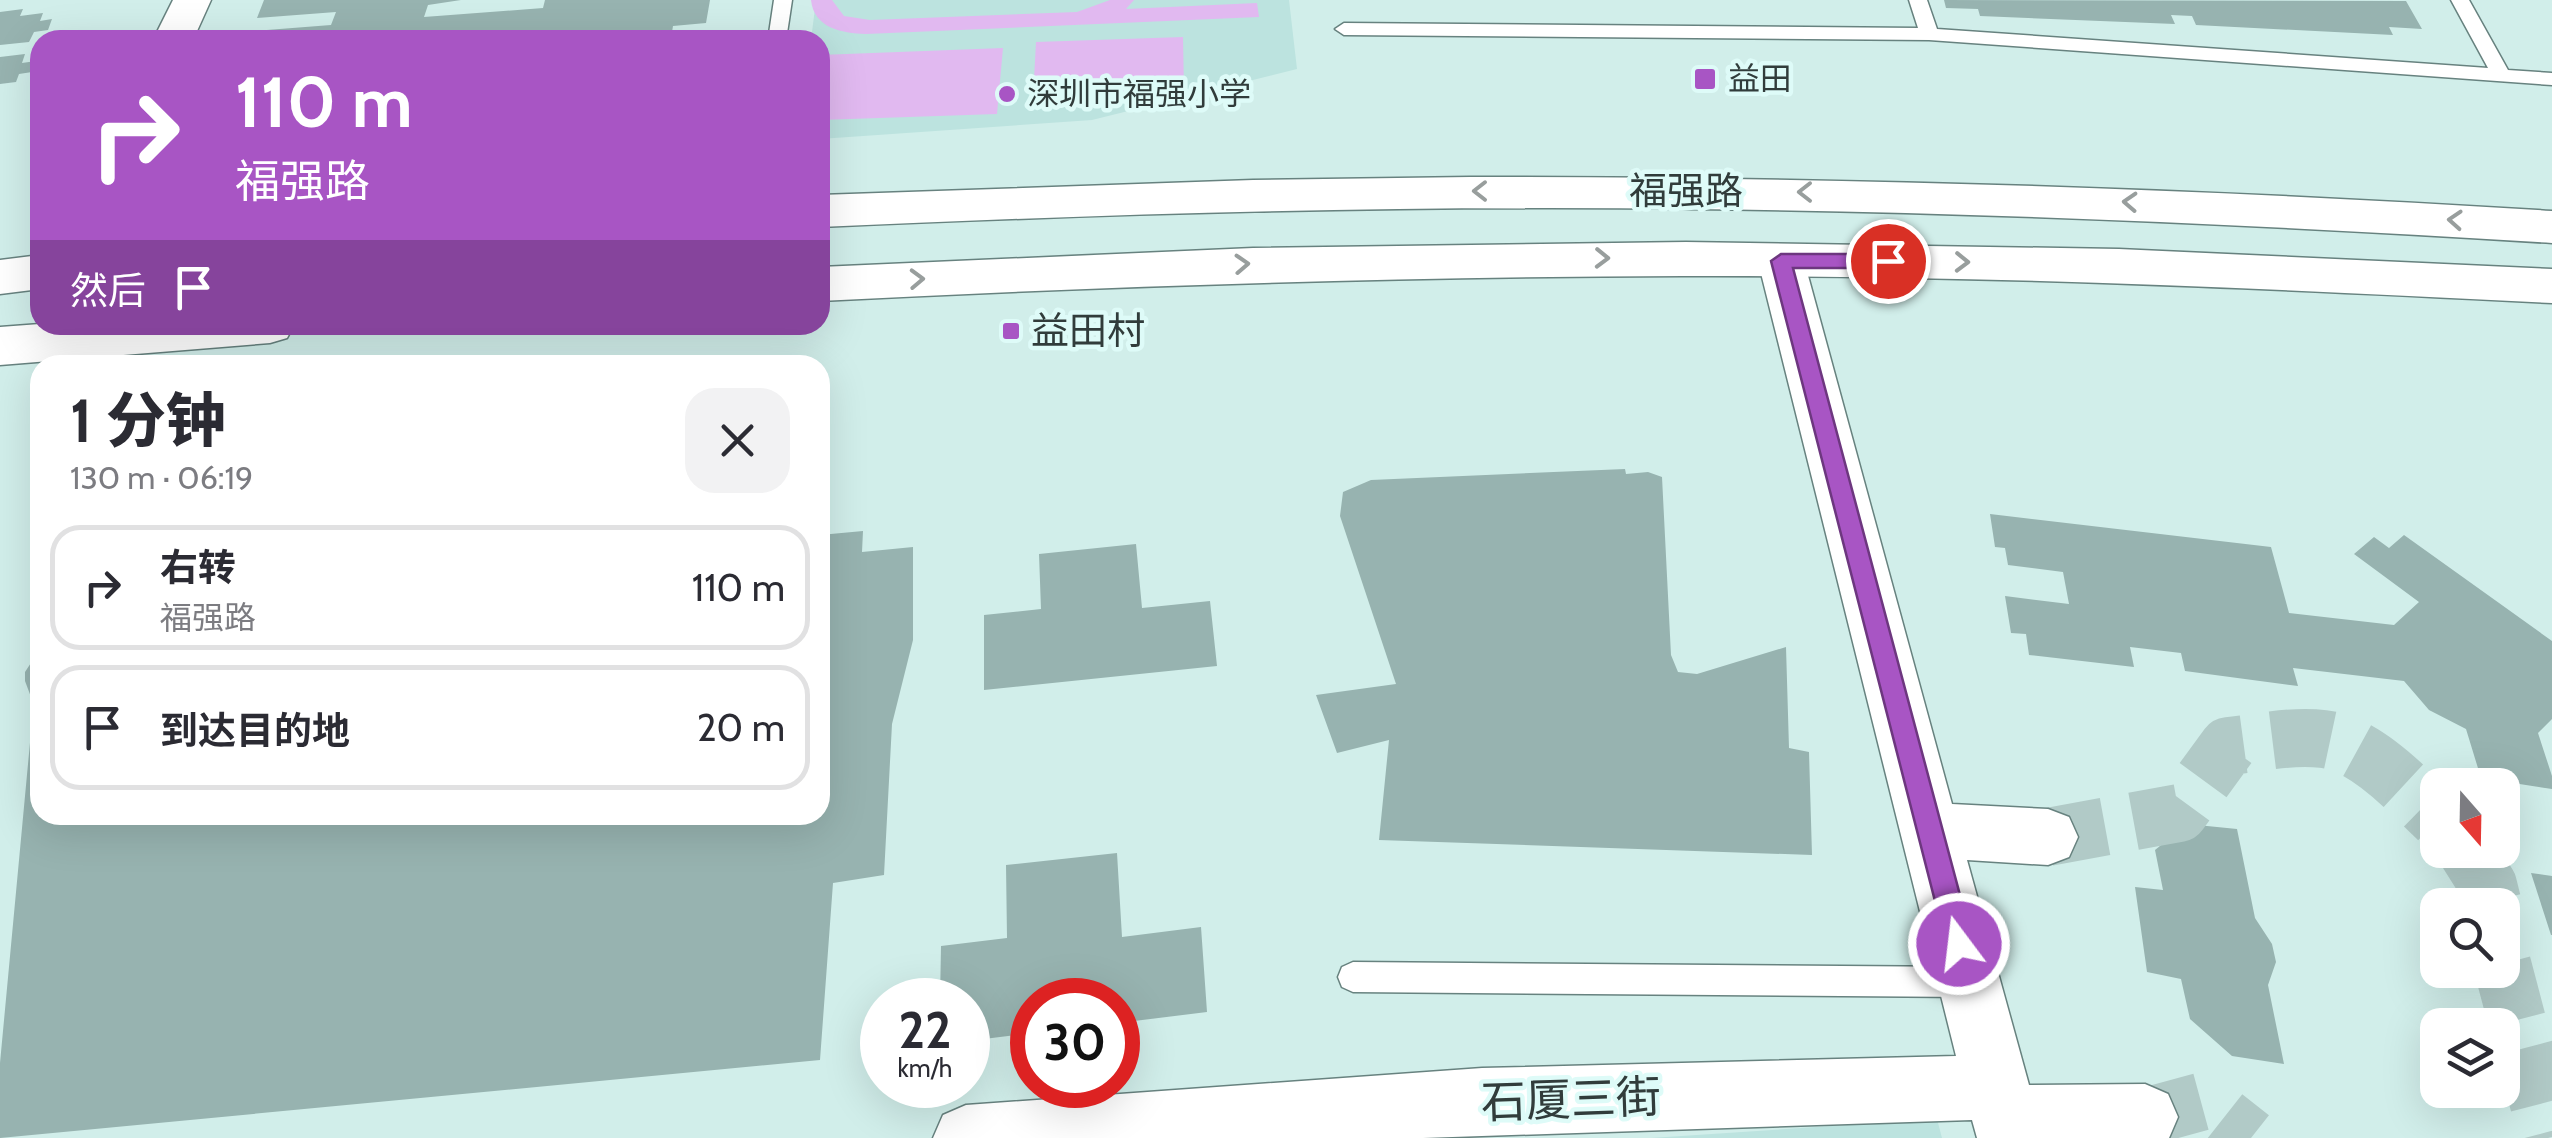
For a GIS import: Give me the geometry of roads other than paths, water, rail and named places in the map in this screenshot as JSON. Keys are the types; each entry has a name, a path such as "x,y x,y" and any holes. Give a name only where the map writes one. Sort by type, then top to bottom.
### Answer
{"main road":[{"name":"福强路","path":"830,211 1287,192 1825,192 2128,202 2552,227"},
{"name":"福强路","path":"830,284 1340,260 1556,257 2156,267 2551,289"},
{"path":"0,277 30,273"},
{"path":"0,346 141,335"}],"street":[{"path":"178,30 192,0"},
{"path":"1781,261 2003,1114"},
{"path":"1930,830 2048,838"},
{"name":"石厦三街","path":"966,1138 1482,1101 2145,1117"}],"lane":[{"path":"779,30 783,0"},
{"path":"1918,0 1929,34"},
{"path":"2460,0 2501,75"},
{"path":"1344,29 1929,34 2552,79"},
{"path":"1354,978 1969,982"}],"tunnel":[{"path":"2048,837 2179,813 2228,746 2275,740 2323,739 2339,743 2371,759 2420,802"},
{"path":"2477,868 2489,888"},
{"path":"2508,988 2548,1138"},
{"path":"2145,1117 2204,1101 2251,1138"}],"place":[{"name":"益田","path":"1705,79"},
{"name":"深圳市福强小学","path":"1007,94"},
{"name":"益田村","path":"1011,331"}]}
